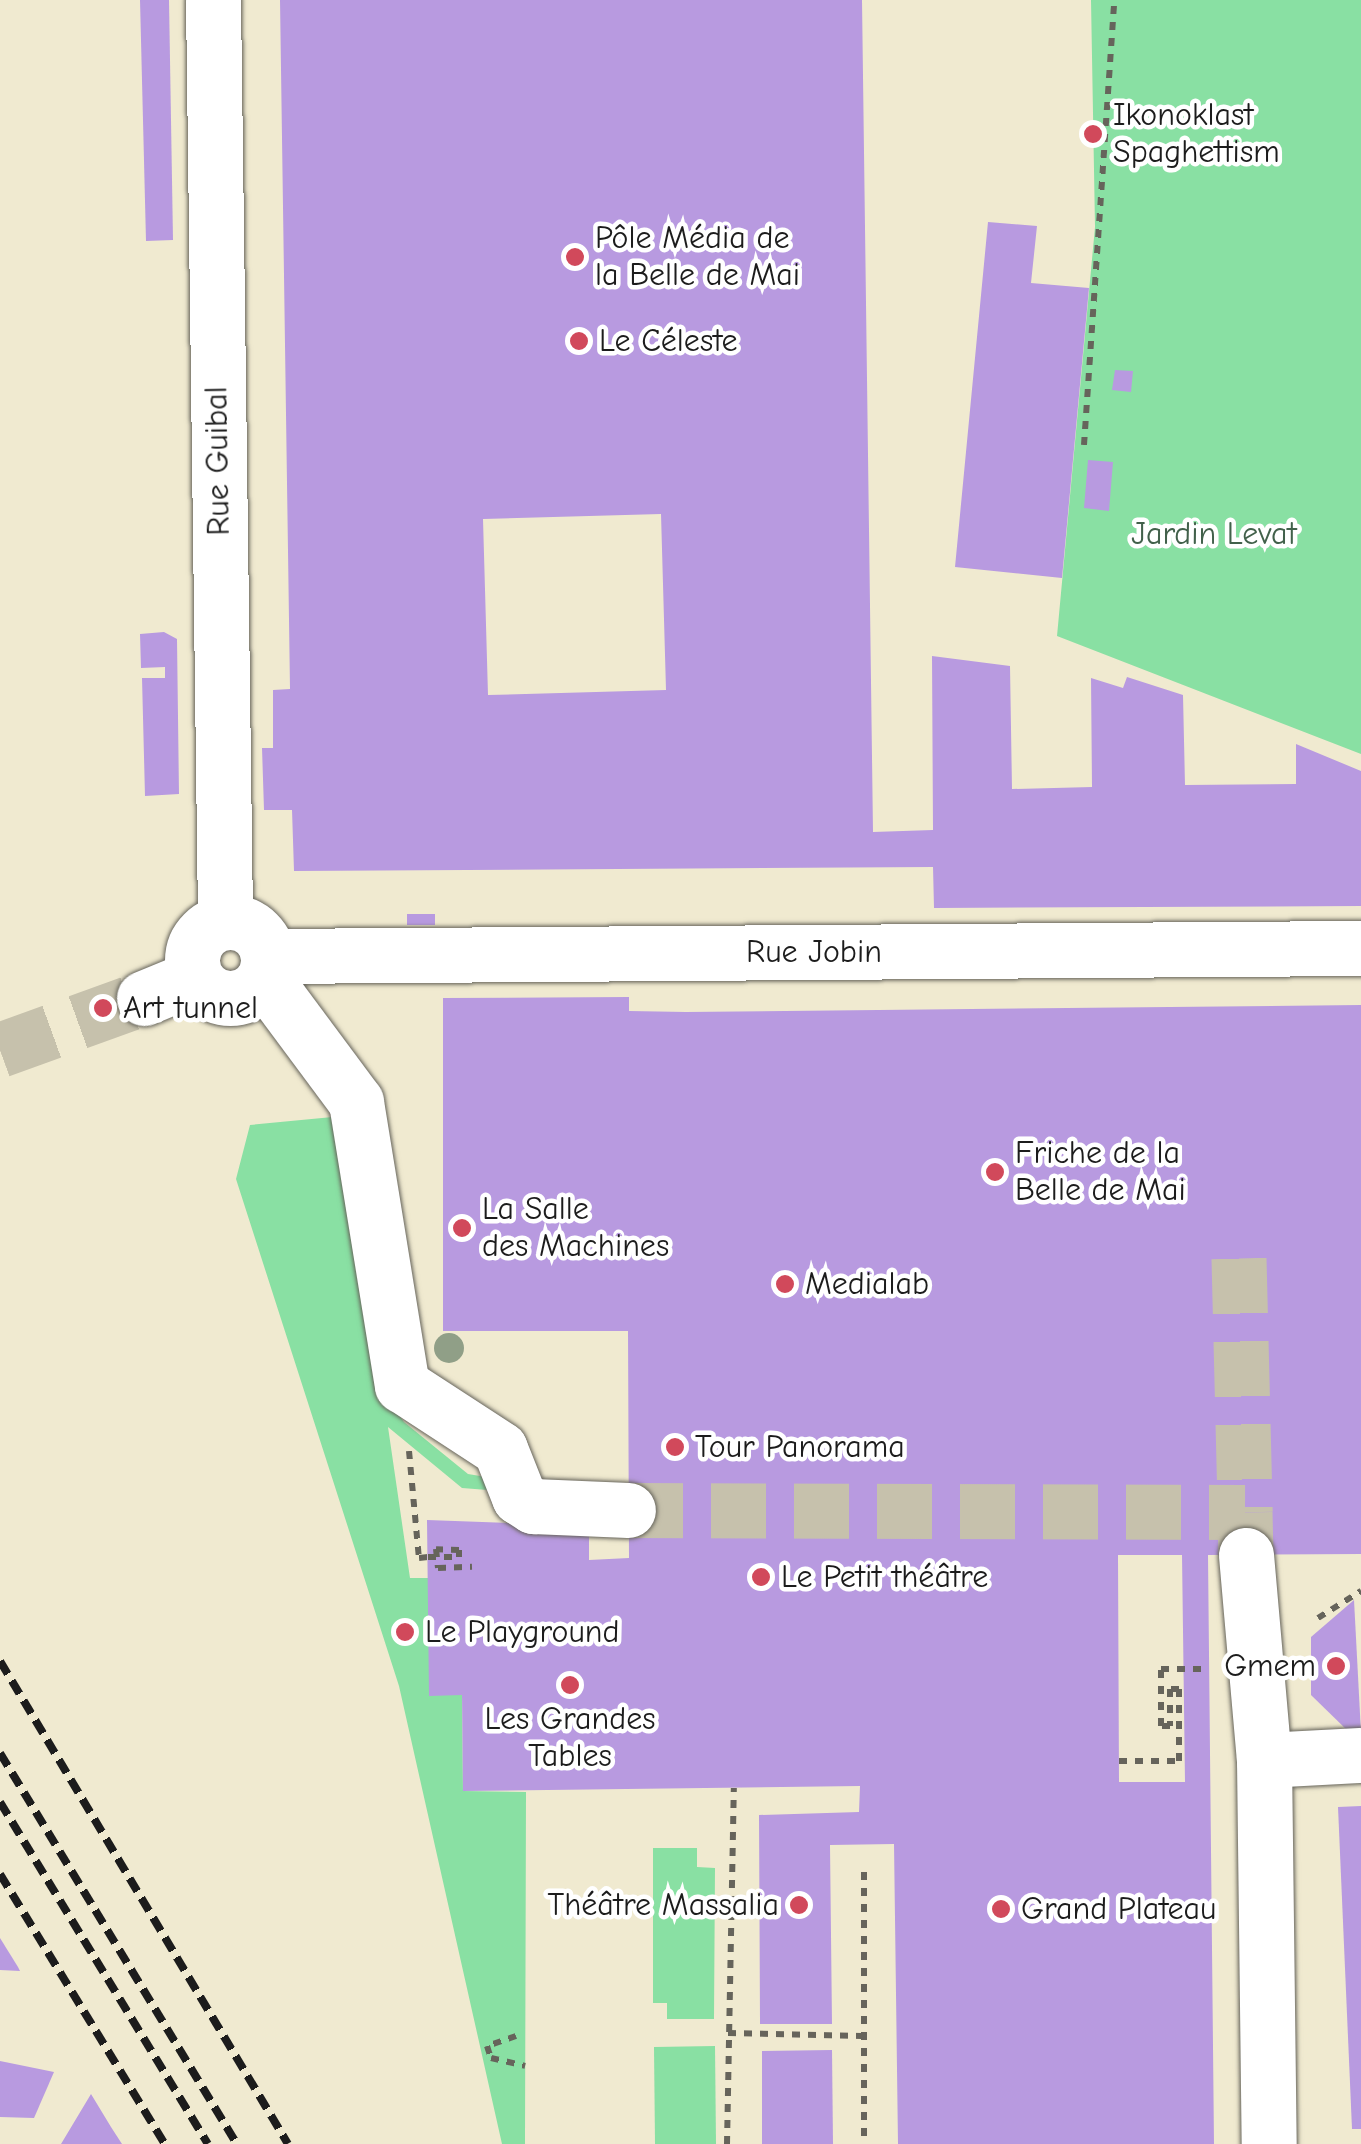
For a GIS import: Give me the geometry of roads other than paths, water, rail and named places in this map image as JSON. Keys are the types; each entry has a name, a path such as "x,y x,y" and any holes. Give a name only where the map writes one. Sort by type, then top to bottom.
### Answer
{"street":[{"name":"Rue Guibal","path":"213,0 225,922"},
{"path":"195,976 200,935 225,922 253,930 266,967 356,1102 402,1385 500,1449 519,1497 533,1506 628,1510"},
{"name":"Rue Jobin","path":"266,967 1361,948"},
{"path":"195,976 228,998 266,967"},
{"path":"144,998 195,976"},
{"path":"1246,1555 1250,1670 1264,1760 1269,2144"},
{"path":"1264,1760 1361,1756"}],"tunnel":[{"path":"0,1050 144,998"},
{"path":"1239,1258 1245,1512"},
{"path":"628,1510 1245,1512 1246,1555"}],"railway":[{"path":"0,1661 288,2144"},
{"path":"0,1753 237,2144"},
{"path":"0,1802 208,2144"},
{"path":"0,1874 165,2144"}],"place":[{"name":"Ikonoklast Spaghettism","path":"1093,134"},
{"name":"Pôle Média de la Belle de Mai","path":"575,257"},
{"name":"Le Céleste","path":"579,341"},
{"name":"Art tunnel","path":"103,1008"},
{"name":"Friche de la Belle de Mai","path":"995,1172"},
{"name":"La Salle des Machines","path":"462,1228"},
{"name":"Medialab","path":"785,1284"},
{"name":"Tour Panorama","path":"675,1447"},
{"name":"Le Petit théâtre","path":"761,1577"},
{"name":"Le Playground","path":"405,1632"},
{"name":"Gmem","path":"1336,1666"},
{"name":"Les Grandes Tables","path":"570,1685"},
{"name":"Théâtre Massalia","path":"799,1905"},
{"name":"Grand Plateau","path":"1001,1909"}],"park label":[{"name":"Jardin Levat","path":"1214,534"}]}
